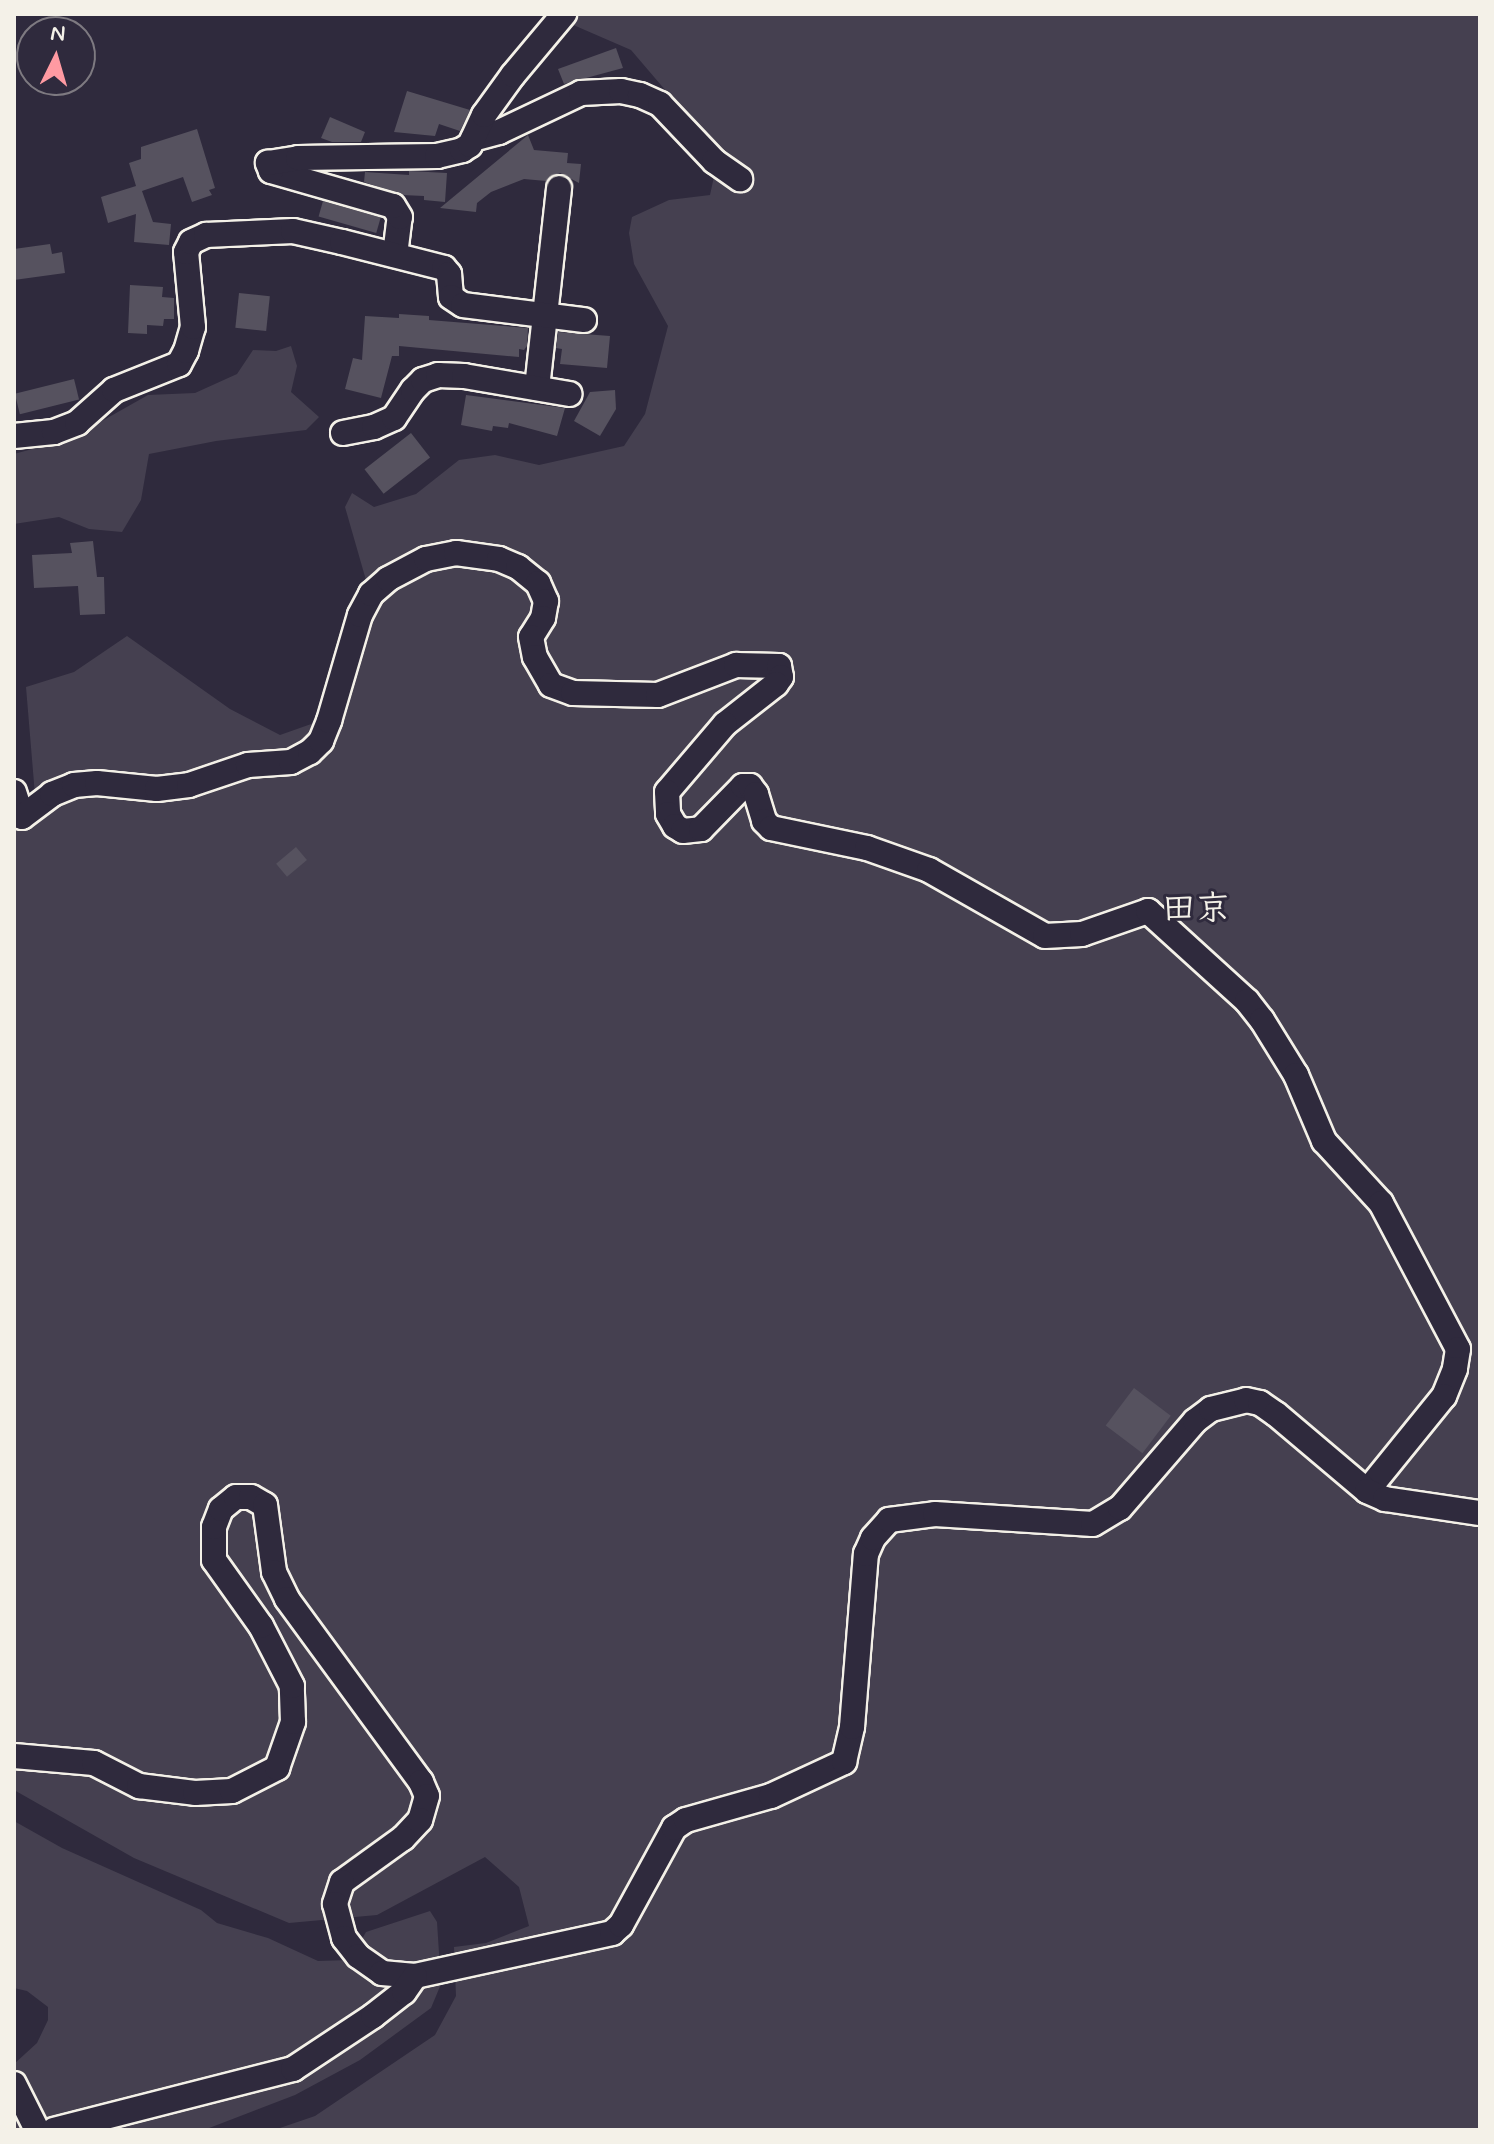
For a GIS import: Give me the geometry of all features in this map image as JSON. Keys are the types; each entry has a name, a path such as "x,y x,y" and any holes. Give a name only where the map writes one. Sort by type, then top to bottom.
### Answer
{"street":[{"path":"395,255 400,217 393,206 271,171 268,163 298,158 450,155 462,150 473,139 484,115 513,75 564,14"},
{"path":"473,139 499,132 581,93 621,91 660,104 714,161 740,179"},
{"path":"537,388 559,188"},
{"path":"14,436 54,432 77,423 114,390 179,364 193,327 186,252 197,238 245,232 293,231 444,268 449,274 451,297 463,305 584,320"},
{"path":"343,433 374,427 394,418 423,380 438,375 464,376 569,394"},
{"path":"14,792 22,817 52,794 74,785 97,783 157,789 189,785 248,765 291,762 310,752 321,741 329,721 360,615 371,594 388,579 426,559 456,553 499,559 518,567 538,583 546,601 543,618 531,637 535,657 551,685 573,693 658,695 736,665 779,666 781,677 776,684 725,724 667,792 668,814 675,826 683,831 701,829 743,786 750,786 756,794 764,821 771,828 867,848 929,870 1045,936 1082,934 1148,911 1247,1001 1262,1020 1296,1075 1324,1141 1381,1203 1458,1349 1455,1369 1444,1396 1367,1491"},
{"path":"14,1756 94,1763 139,1786 195,1793 232,1791 261,1779 277,1768 293,1722 292,1686 261,1626 214,1560 212,1544 221,1509 236,1497 251,1497 265,1505 274,1572 287,1599 421,1782 427,1796 420,1820 403,1838 342,1882 335,1904 344,1938 358,1956 382,1973 415,1976 612,1933 621,1925 674,1828 686,1820 771,1796 844,1762 852,1727 860,1596 866,1554 873,1538 889,1520 935,1514 1093,1524 1120,1508 1195,1421 1211,1409 1246,1400 1260,1403 1276,1414 1367,1491 1385,1499 1480,1513"},
{"path":"54,2130 293,2069 373,2016 404,1992 415,1976"},
{"path":"14,2084 37,2130"}],"shaded area":[{"path":"548,14 1480,14 1480,2130 274,2130 315,2116 435,2035 456,1996 454,1947 486,1943 529,1926 519,1887 485,1857 377,1915 289,1923 134,1858 14,1790 14,808 35,795 26,687 74,672 127,636 230,709 280,735 314,723 339,660 372,601 345,507 352,493 374,507 416,494 459,460 495,455 539,465 624,446 645,414 668,326 634,264 629,233 632,217 669,200 710,195 719,153 631,50"},
{"path":"291,346 297,366 291,392 319,417 306,430 216,441 149,454 141,500 122,532 89,529 59,517 14,524 14,454 72,438 148,395 195,393 237,374 253,350 276,351"},
{"path":"14,1821 62,1848 201,1910 217,1923 268,1938 318,1961 350,1960 366,1932 430,1911 437,1922 441,1984 431,2008 360,2060 295,2095 204,2130 16,2130 14,2064 37,2043 48,2020 48,2007 27,1991 14,1988"}],"building":[{"path":"616,48 623,68 564,84 558,69"},
{"path":"407,91 470,110 460,131 439,124 435,136 394,132"},
{"path":"330,117 365,132 361,142 332,142 321,138"},
{"path":"197,129 215,188 209,190 212,195 192,202 183,177 142,191 153,222 171,224 169,245 134,242 136,214 108,223 101,197 136,186 129,163 141,159 141,147"},
{"path":"528,135 534,150 568,153 567,163 581,164 579,183 560,173 546,181 524,179 491,192 477,203 476,212 440,208"},
{"path":"409,171 447,173 445,202 424,200 424,196 402,195 364,182 365,172 409,175"},
{"path":"323,201 381,218 376,233 319,216"},
{"path":"50,244 52,254 62,252 65,273 14,280 14,249"},
{"path":"130,285 163,287 162,297 174,298 174,319 164,319 163,326 147,325 147,334 128,333"},
{"path":"239,293 270,296 266,331 235,328"},
{"path":"399,314 429,316 429,320 528,328 527,346 524,350 519,349 519,357 399,346 399,356 392,356 381,398 345,389 353,358 362,360 365,316 399,318"},
{"path":"558,332 610,336 607,368 560,364 562,349 556,348"},
{"path":"74,379 79,399 20,414 15,394"},
{"path":"615,390 616,409 600,436 574,421 590,392"},
{"path":"466,395 565,408 557,436 509,423 508,428 493,426 492,431 461,425"},
{"path":"411,433 430,457 384,494 365,469"},
{"path":"93,541 97,577 104,577 105,614 80,615 78,586 34,588 32,555 72,553 70,543"},
{"path":"296,847 307,860 287,877 276,864"},
{"path":"1134,1388 1171,1416 1142,1453 1106,1426"}],"district":[{"name":"田京","path":"1196,910"}]}
